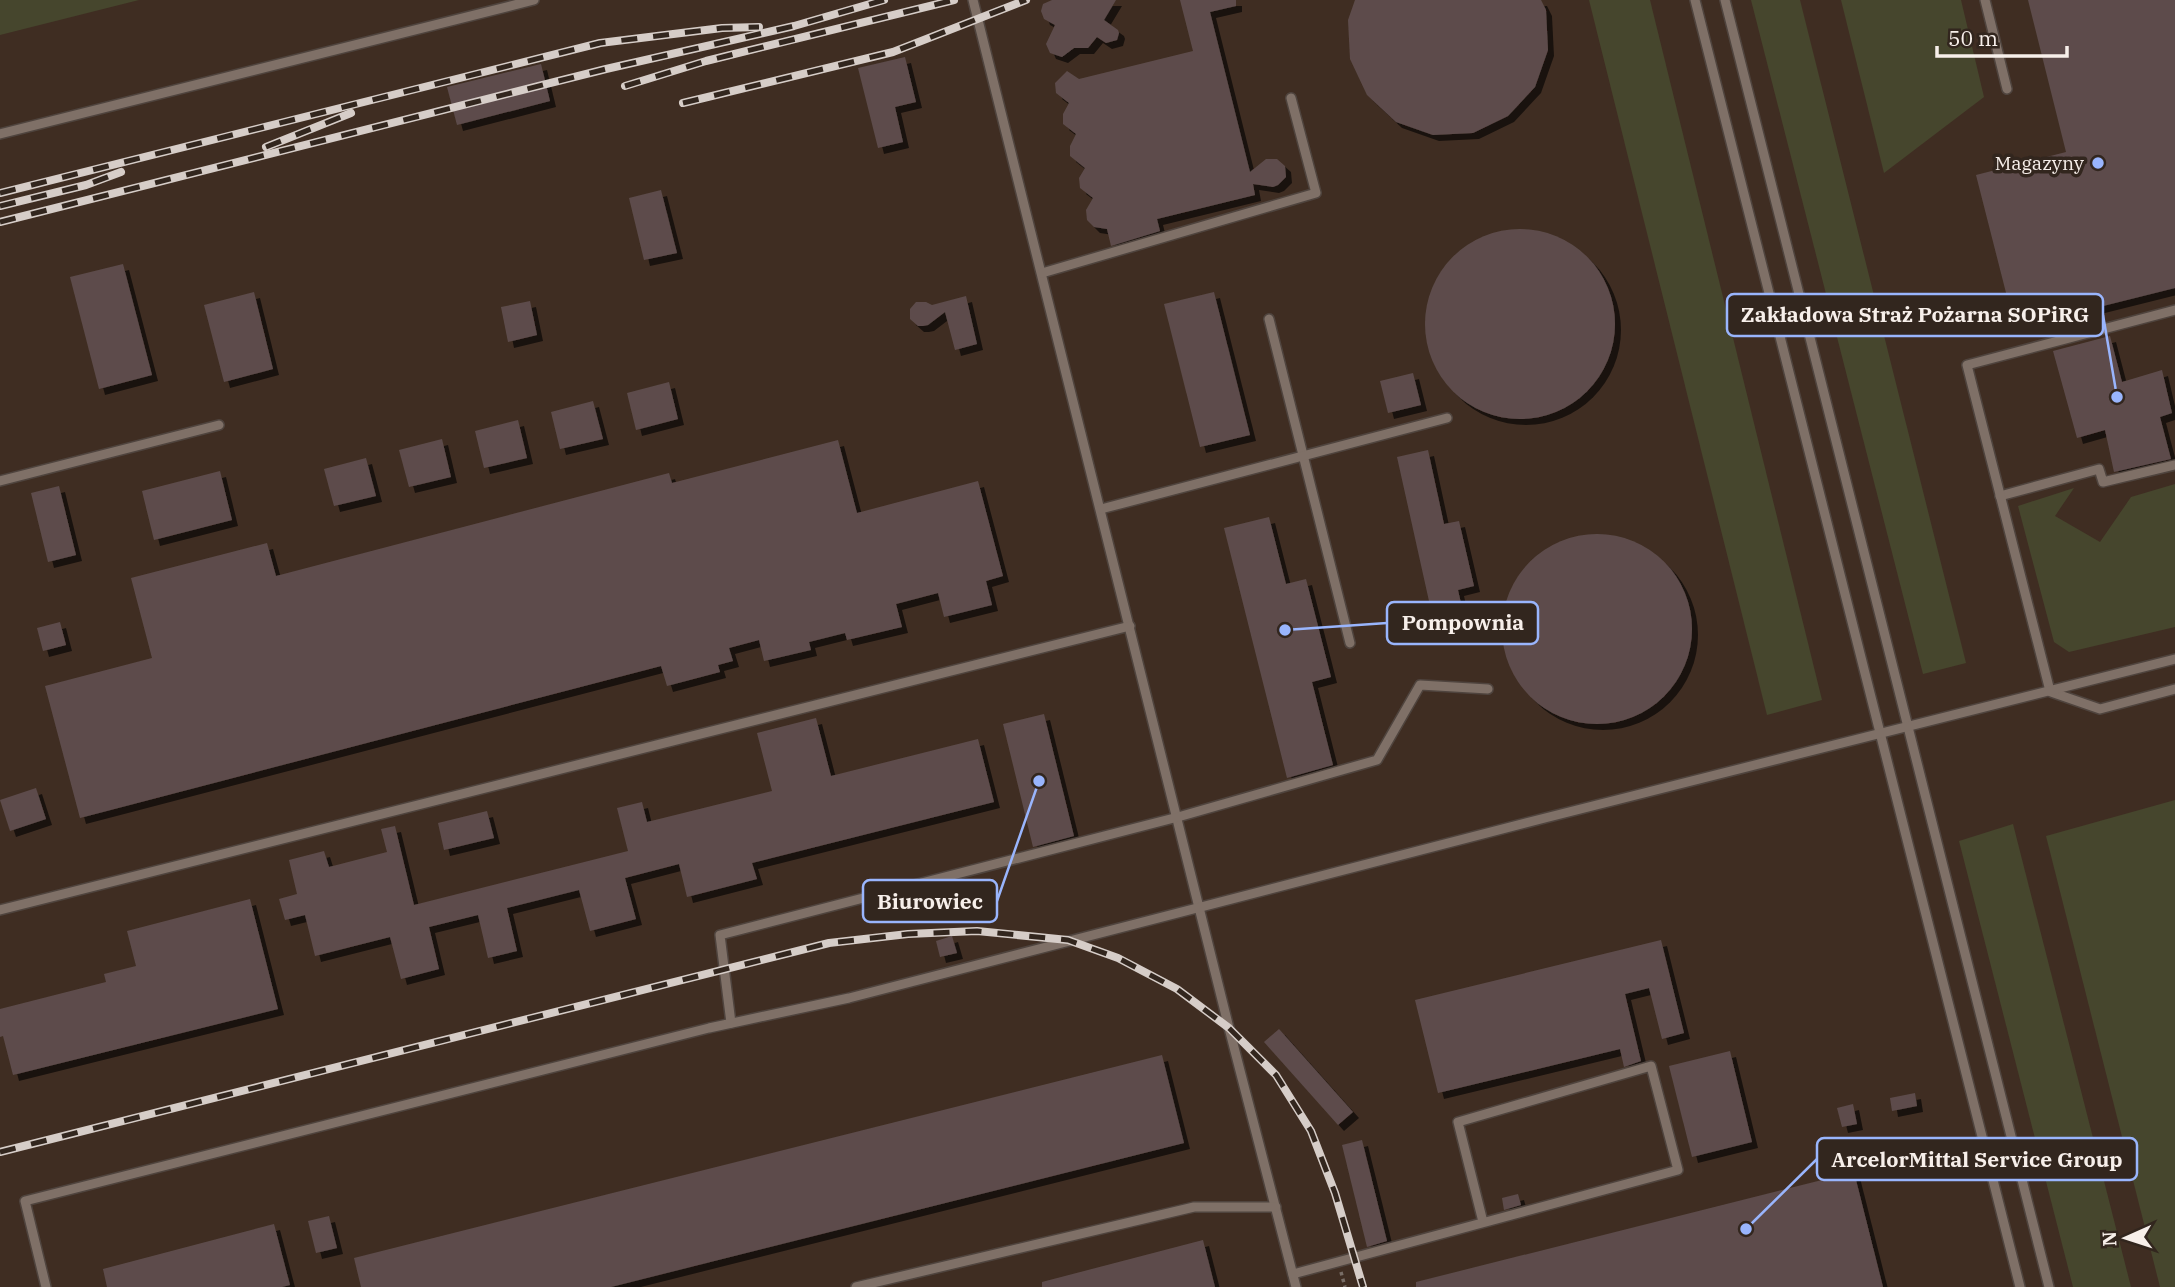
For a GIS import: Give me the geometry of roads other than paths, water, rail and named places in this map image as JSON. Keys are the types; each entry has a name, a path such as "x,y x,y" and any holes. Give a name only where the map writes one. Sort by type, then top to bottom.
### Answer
{"lane":[{"path":"0,134 534,0"},
{"path":"973,0 1296,1287"},
{"path":"1695,0 2020,1287"},
{"path":"1725,0 2049,1287"},
{"path":"1985,0 2007,89"},
{"path":"1042,273 1316,194 1291,98"},
{"path":"2050,691 1967,365 2175,310"},
{"path":"1269,319 1350,643"},
{"path":"1101,509 1447,418"},
{"path":"0,481 219,425"},
{"path":"2000,496 2099,469 2103,482 2175,465"},
{"path":"0,910 1130,626"},
{"path":"46,1287 25,1201 731,1023 849,998 2175,659"},
{"path":"731,1023 720,935 1178,817 1377,760 1420,685 1488,689"},
{"path":"2050,691 2100,709 2175,690"},
{"path":"1293,1274 1483,1223 1678,1170 1651,1066 1458,1122 1483,1223"},
{"path":"856,1287 1194,1207 1276,1207"}],"railway":[{"path":"0,222 606,69 794,26 884,0"},
{"path":"625,86 706,61 954,0"},
{"path":"683,103 893,52 1026,0"},
{"path":"0,193 600,43 722,28 759,27"},
{"path":"266,147 351,113"},
{"path":"0,206 86,185 121,172"},
{"path":"0,1152 829,943 908,934 977,931 1068,940 1118,958 1177,989 1229,1028 1276,1075 1311,1131 1335,1193 1363,1287"}],"place":[{"name":"Magazyny","path":"2098,163"},
{"name":"Zakładowa Straż Pożarna SOPiRG","path":"2117,397"},
{"name":"Pompownia","path":"1285,630"},
{"name":"Biurowiec","path":"1039,781"},
{"name":"ArcelorMittal Service Group","path":"1746,1229"}]}
